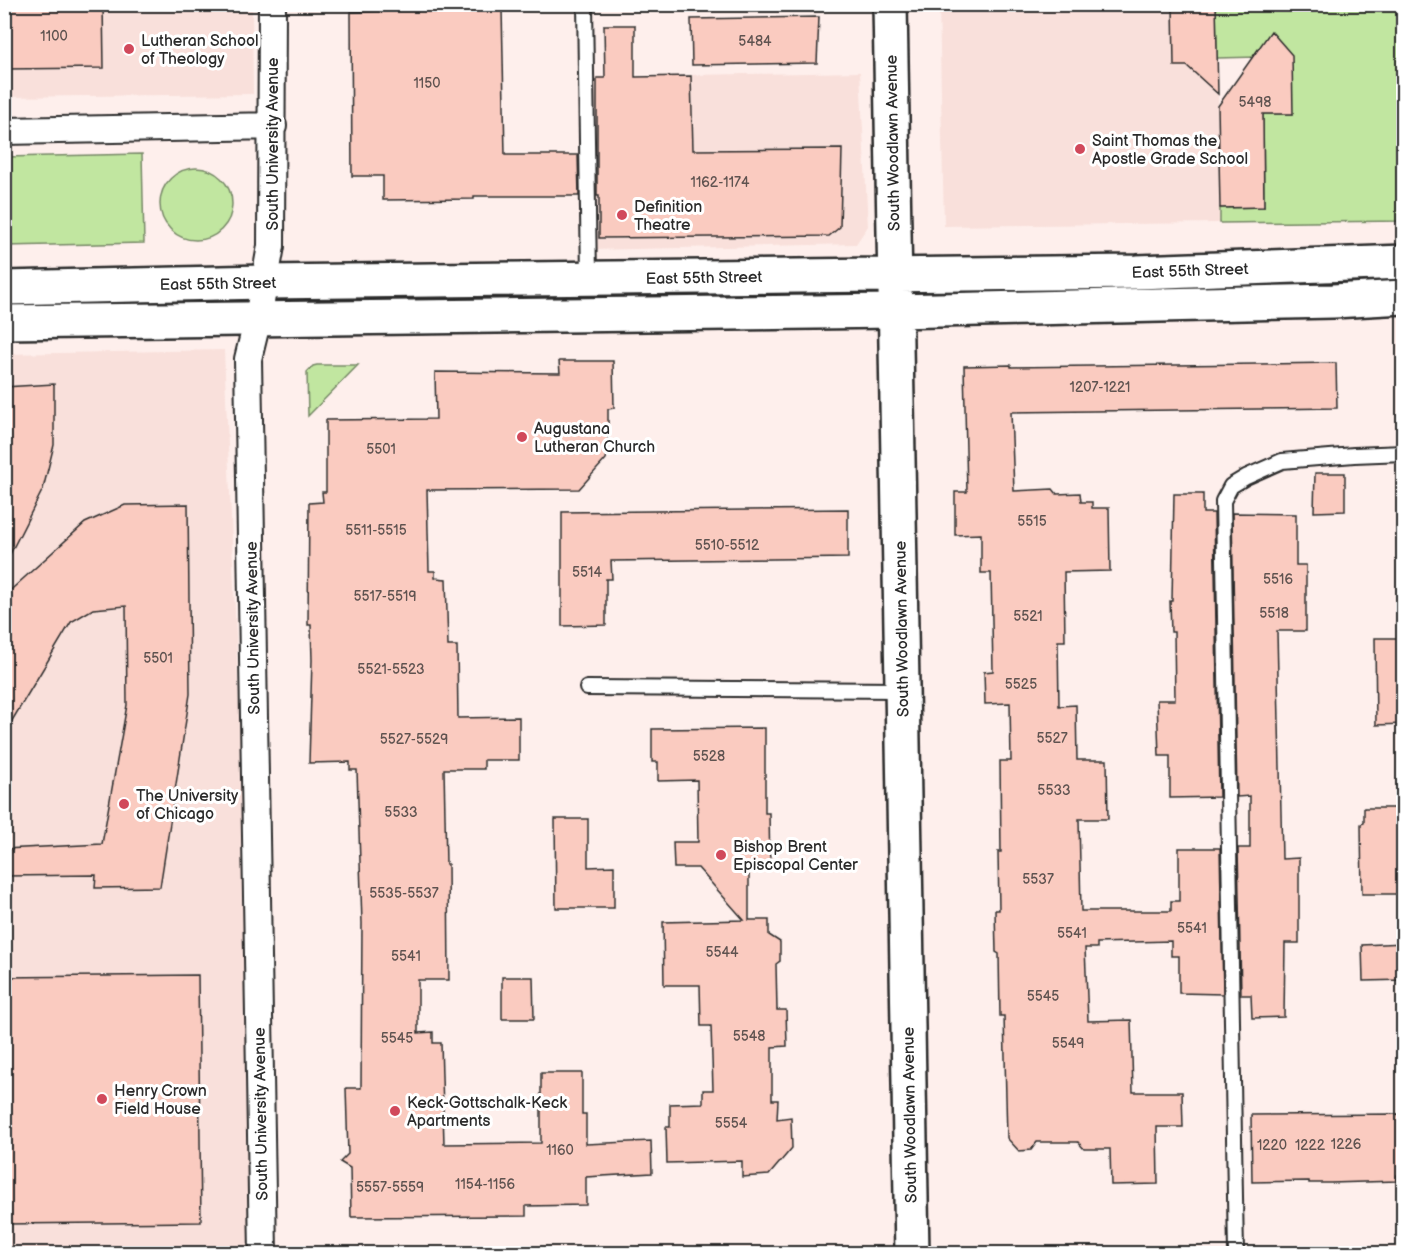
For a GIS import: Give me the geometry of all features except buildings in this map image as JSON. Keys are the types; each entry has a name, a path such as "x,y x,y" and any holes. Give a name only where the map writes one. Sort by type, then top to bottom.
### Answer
{"street":[{"name":"South University Avenue","path":"262,1254 248,359 271,246 272,4"},
{"name":"South Woodlawn Avenue","path":"890,4 912,1254"},
{"path":"4,131 273,126"},
{"name":"East 55th Street","path":"4,288 265,282 1137,272 1404,261"},
{"name":"East 55th Street","path":"4,322 895,312 1333,301 1404,297"}],"lane":[{"path":"585,4 589,278"},
{"path":"1236,1254 1222,501 1231,486 1282,461 1404,453"},
{"path":"587,688 902,690"}],"shaded area":[{"path":"585,4 299,10 299,5"},
{"name":"Saint Thomas the Apostle Grade School","path":"1165,4 1166,7 1173,6 1174,66 1187,66 1214,90 1218,90 1220,223 944,226 939,5"},
{"name":"Lutheran School of Theology","path":"4,5 252,5 253,94 5,97"},
{"path":"860,72 868,226 856,244 589,250 586,77"},
{"name":"The University of Chicago","path":"224,350 262,1253 5,1253 4,354"}],"green space":[{"path":"1216,5 1403,5 1403,221 1220,223 1220,208 1264,207 1263,114 1293,114 1258,57 1217,58"},
{"path":"142,154 144,243 5,246 5,157"},
{"path":"196,168 210,171 222,178 229,190 232,204 229,218 222,230 210,237 196,240 182,237 170,230 163,218 160,204 163,190 170,178 182,171"},
{"path":"317,365 358,365 308,416 307,372"}],"place":[{"name":"Lutheran School of Theology","path":"129,49"},
{"name":"Saint Thomas the Apostle Grade School","path":"1080,149"},
{"name":"Definition Theatre","path":"622,215"},
{"name":"Augustana Lutheran Church","path":"522,437"},
{"name":"The University of Chicago","path":"124,804"},
{"name":"Bishop Brent Episcopal Center","path":"721,855"},
{"name":"Henry Crown Field House","path":"102,1099"},
{"name":"Keck-Gottschalk-Keck Apartments","path":"395,1111"}]}
